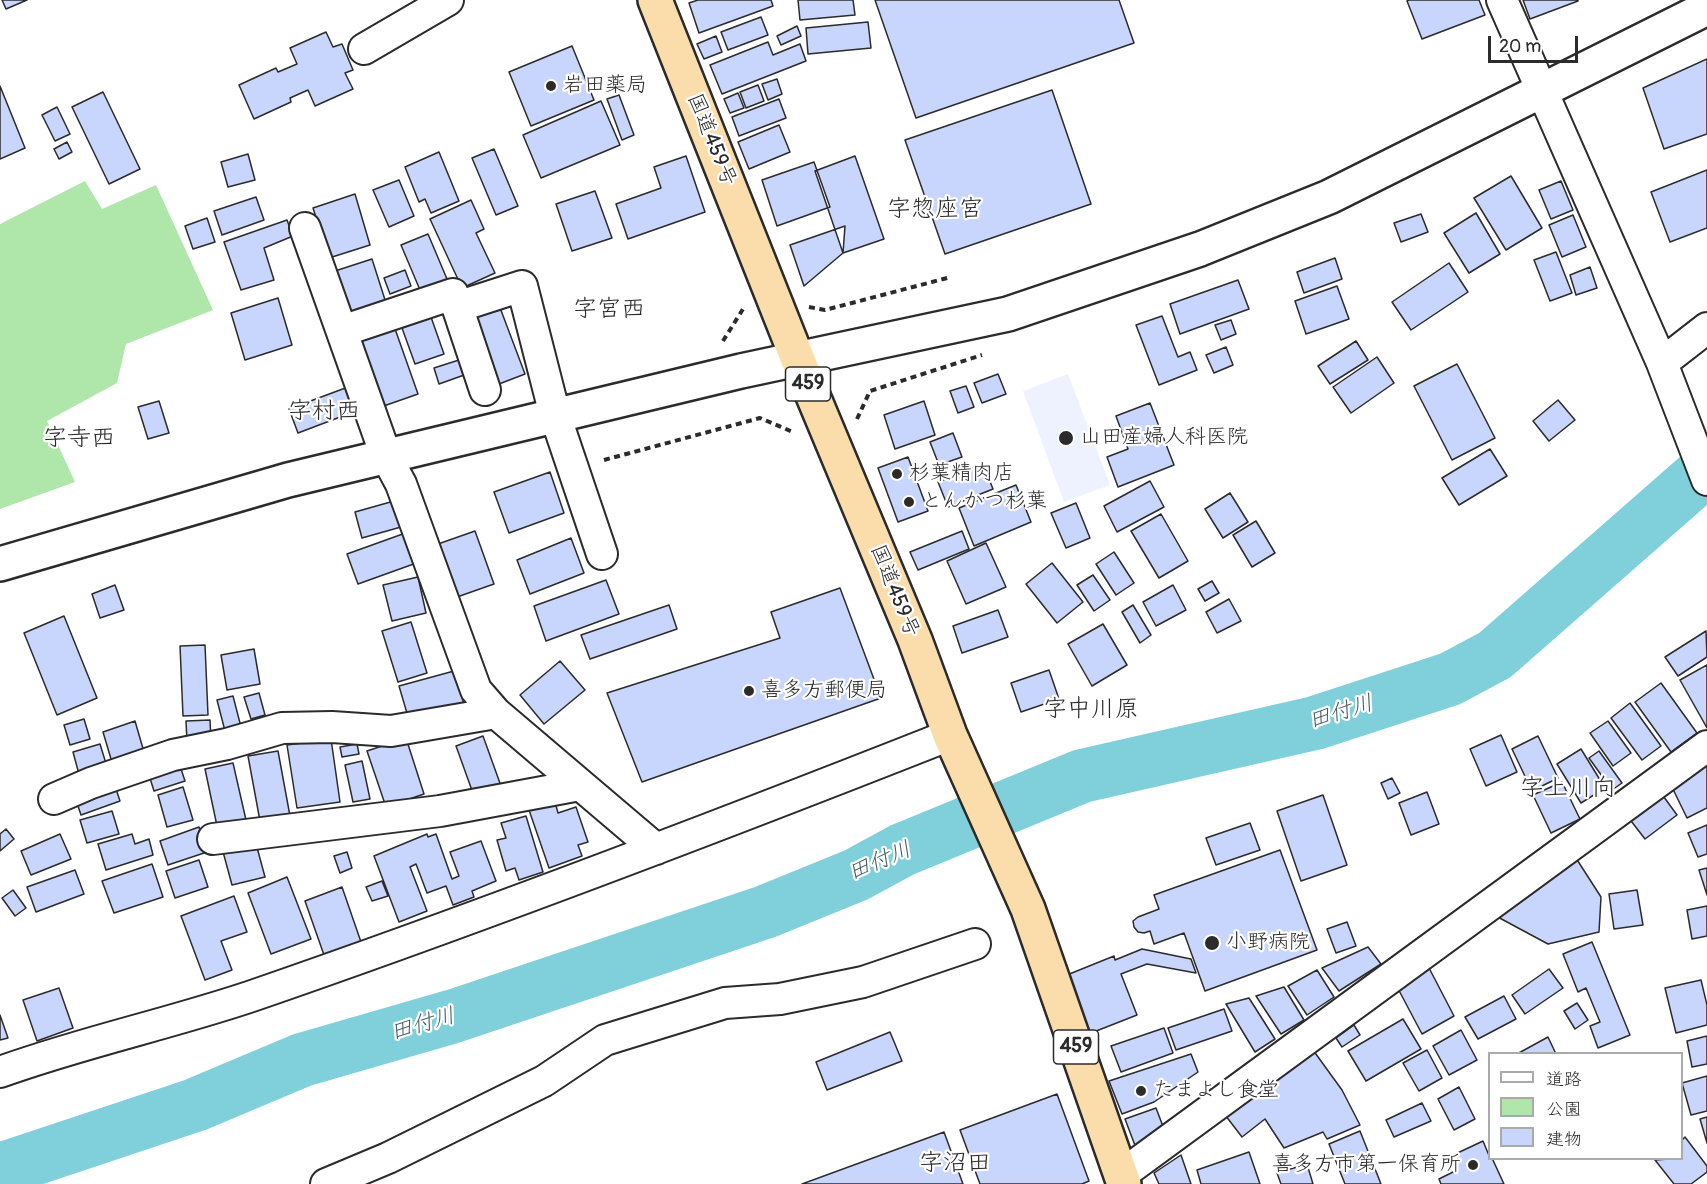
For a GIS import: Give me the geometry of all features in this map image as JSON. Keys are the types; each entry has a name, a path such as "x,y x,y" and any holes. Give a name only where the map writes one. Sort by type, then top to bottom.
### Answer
{"highway":[{"name":"国道459号","path":"655,0 798,360 910,629 950,735 1028,909 1122,1180"}],"street":[{"path":"364,49 448,0"},
{"path":"1502,0 1662,363 1707,480"},
{"path":"0,564 288,480 741,371 1008,314 1200,249 1329,197 1707,8"},
{"path":"305,228 386,456 400,484 476,690 496,713 656,849"},
{"path":"457,308 522,286 555,415 602,554"},
{"path":"342,331 453,294 485,390"},
{"path":"1662,363 1707,328"},
{"path":"54,799 91,783 173,755 227,744 282,728 332,727 391,731 496,713"},
{"path":"0,1072 249,997 493,910 950,735"},
{"path":"1122,1180 1707,746"},
{"path":"213,840 440,811 580,785"},
{"path":"326,1184 386,1173 544,1081 605,1040 725,1003 780,999 863,982 975,944"}],"path":[{"path":"800,305 825,310 951,277"},
{"path":"713,344 724,340 745,306"},
{"path":"855,423 870,391 982,355"},
{"path":"604,460 760,418 796,433"}],"shaded area":[{"name":"山田産婦人科医院","path":"1068,374 1110,485 1064,502 1023,391"}],"green space":[{"path":"85,181 102,209 156,185 213,310 126,344 117,383 47,421 75,482 0,509 0,224"}],"building":[{"path":"2,0 27,0 6,9"},
{"path":"698,0 771,0 773,6 699,33 689,3"},
{"path":"798,0 853,0 855,15 800,20"},
{"path":"875,0 1119,0 1134,43 916,118"},
{"path":"1479,0 1485,15 1422,39 1407,1"},
{"path":"1523,0 1578,0 1578,1 1530,19"},
{"path":"761,17 768,35 728,50 721,32"},
{"path":"868,22 871,48 808,54 806,28"},
{"path":"797,26 801,36 781,45 777,36"},
{"path":"326,32 333,47 342,44 353,70 345,73 353,89 315,106 308,90 290,98 291,102 254,119 239,85 276,68 278,72 297,64 290,48"},
{"path":"716,36 722,52 704,59 697,44"},
{"path":"768,42 773,55 800,44 806,61 722,94 710,65"},
{"name":"岩田薬局","path":"572,46 594,100 531,126 509,72"},
{"path":"1707,59 1707,134 1664,149 1643,88"},
{"path":"777,79 782,94 768,100 762,84"},
{"path":"758,85 764,101 746,108 740,92"},
{"path":"0,86 25,148 0,159"},
{"path":"1052,90 1091,204 945,254 905,140"},
{"path":"103,92 140,169 109,184 72,107"},
{"path":"738,93 744,108 730,113 724,99"},
{"path":"619,95 634,135 622,140 607,99"},
{"path":"779,99 786,118 739,136 732,117"},
{"path":"601,101 620,145 541,178 523,135"},
{"path":"57,107 70,134 55,141 42,115"},
{"path":"779,125 790,152 749,169 738,142"},
{"path":"67,142 72,152 59,159 54,149"},
{"path":"494,149 518,206 496,215 472,158"},
{"path":"439,152 459,201 431,213 425,199 419,202 405,167"},
{"path":"248,154 255,180 228,187 221,162"},
{"path":"686,156 705,212 628,239 616,204 661,188 654,167"},
{"path":"855,156 884,239 843,253 815,171"},
{"path":"814,162 830,207 777,226 762,180"},
{"path":"1707,170 1707,228 1670,242 1651,192"},
{"path":"1511,176 1542,228 1506,250 1474,198"},
{"path":"399,180 414,216 389,227 373,190"},
{"path":"1561,181 1573,210 1551,219 1539,190"},
{"path":"595,191 612,238 572,251 556,204"},
{"path":"355,194 370,245 329,258 313,208"},
{"path":"256,197 264,220 222,235 214,211"},
{"path":"471,200 484,229 476,233 495,273 462,288 430,219"},
{"path":"1476,213 1500,254 1469,273 1444,233"},
{"path":"1421,214 1428,232 1401,242 1394,223"},
{"path":"1573,215 1586,247 1562,257 1549,225"},
{"path":"207,218 215,242 193,249 185,226"},
{"path":"287,220 293,236 264,248 274,280 241,290 224,242"},
{"path":"845,226 843,253 804,286 790,245"},
{"path":"428,234 447,279 420,290 401,245"},
{"path":"1556,252 1572,293 1550,301 1534,260"},
{"path":"1335,258 1342,279 1304,293 1297,272"},
{"path":"372,259 386,303 350,315 335,271"},
{"path":"1449,263 1468,292 1411,330 1392,302"},
{"path":"1590,267 1597,288 1576,295 1570,275"},
{"path":"405,270 411,286 390,294 384,278"},
{"path":"1238,280 1249,309 1180,334 1170,304"},
{"path":"1337,286 1349,319 1306,334 1295,301"},
{"path":"278,298 292,345 245,360 231,313"},
{"path":"499,305 525,374 499,384 473,316"},
{"path":"1162,316 1178,357 1190,352 1197,370 1159,385 1136,325"},
{"path":"431,317 444,354 415,364 402,328"},
{"path":"1231,320 1236,334 1221,340 1215,325"},
{"path":"394,326 418,394 378,408 354,340"},
{"path":"1356,341 1368,360 1330,384 1318,366"},
{"path":"1226,347 1233,365 1214,373 1206,355"},
{"path":"1377,357 1394,383 1351,413 1333,387"},
{"path":"462,359 467,374 439,384 434,368"},
{"path":"1457,364 1495,438 1452,460 1414,386"},
{"path":"998,374 1006,394 982,403 974,383"},
{"path":"966,386 974,407 958,413 950,391"},
{"path":"348,387 356,411 298,433 289,409"},
{"path":"1558,400 1575,420 1549,441 1533,421"},
{"path":"159,401 169,433 148,439 138,407"},
{"path":"924,401 935,435 895,449 884,415"},
{"path":"1150,403 1174,465 1118,487 1107,457 1128,449 1116,416"},
{"path":"953,433 962,457 939,465 930,442"},
{"path":"1490,449 1507,476 1459,505 1442,478"},
{"path":"908,457 928,511 898,522 878,468"},
{"path":"983,464 993,489 948,507 938,482"},
{"path":"550,472 564,513 509,533 494,492"},
{"path":"1150,481 1164,507 1117,532 1104,506"},
{"path":"1016,485 1031,522 974,546 959,508"},
{"path":"1230,493 1248,522 1223,538 1205,509"},
{"path":"394,501 401,527 362,538 355,512"},
{"path":"1076,503 1090,538 1066,548 1051,513"},
{"path":"1161,514 1188,561 1159,578 1131,531"},
{"path":"1256,521 1275,553 1252,567 1233,535"},
{"path":"411,531 422,561 358,584 347,554"},
{"path":"475,531 494,584 457,597 438,544"},
{"path":"962,531 969,549 918,570 910,552"},
{"path":"571,538 584,573 530,594 517,560"},
{"path":"986,543 1006,587 966,604 947,561"},
{"path":"1114,552 1134,583 1116,595 1096,564"},
{"path":"1052,563 1083,602 1057,623 1026,584"},
{"path":"1093,575 1110,600 1094,611 1077,585"},
{"path":"418,577 426,613 392,621 383,585"},
{"path":"606,580 619,614 546,641 534,606"},
{"path":"1212,581 1219,593 1205,601 1198,589"},
{"path":"115,585 124,610 100,618 92,594"},
{"path":"1173,585 1186,610 1156,626 1143,602"},
{"path":"840,588 881,698 642,782 607,693 780,638 771,612"},
{"path":"1229,599 1241,621 1217,633 1206,612"},
{"path":"669,605 677,629 590,659 581,635"},
{"path":"1133,605 1151,635 1140,643 1122,612"},
{"path":"998,610 1008,637 962,653 953,626"},
{"path":"64,616 97,698 57,715 24,633"},
{"path":"411,622 427,673 398,682 382,631"},
{"path":"1103,624 1127,665 1092,686 1068,644"},
{"path":"1706,631 1707,657 1678,676 1665,657"},
{"path":"205,645 208,715 183,716 180,646"},
{"path":"254,649 260,684 227,690 221,655"},
{"path":"560,661 585,690 544,724 520,695"},
{"path":"1707,665 1707,728 1680,680"},
{"path":"1049,670 1059,699 1021,712 1011,683"},
{"path":"454,671 464,704 409,720 399,686"},
{"path":"1661,683 1697,733 1671,752 1635,702"},
{"path":"259,693 265,715 251,719 244,697"},
{"path":"233,696 241,727 225,731 217,700"},
{"path":"1630,703 1661,746 1642,760 1611,718"},
{"path":"84,719 90,739 70,745 64,725"},
{"path":"210,720 211,741 187,742 186,721"},
{"path":"135,721 146,759 114,769 103,732"},
{"path":"1608,721 1631,753 1613,766 1590,733"},
{"path":"1501,735 1517,772 1486,786 1470,749"},
{"path":"483,736 501,786 474,796 456,746"},
{"path":"1538,736 1558,778 1532,791 1512,749"},
{"path":"406,738 424,794 386,807 367,751"},
{"path":"331,739 340,802 297,808 287,745"},
{"path":"100,744 108,770 80,778 73,752"},
{"path":"357,744 359,754 342,757 340,747"},
{"path":"1581,749 1605,788 1581,803 1557,764"},
{"path":"278,751 290,816 260,821 248,756"},
{"path":"1599,751 1622,783 1612,790 1589,758"},
{"path":"362,761 370,799 353,802 345,765"},
{"path":"1707,762 1707,808 1687,818 1669,781"},
{"path":"233,763 246,820 217,826 205,769"},
{"path":"180,766 185,781 154,791 149,775"},
{"path":"1392,778 1400,793 1388,799 1381,783"},
{"path":"1562,782 1580,819 1551,833 1533,795"},
{"path":"115,786 120,801 81,815 76,800"},
{"path":"183,787 193,820 167,827 158,795"},
{"path":"1427,792 1439,824 1411,835 1399,803"},
{"path":"1661,793 1677,815 1645,839 1628,817"},
{"path":"1323,795 1347,865 1301,881 1277,811"},
{"path":"555,802 558,813 576,807 588,842 578,845 582,856 549,868 529,810"},
{"path":"112,811 119,834 87,843 80,820"},
{"path":"526,816 543,872 519,880 515,868 506,871 497,840 506,838 501,823"},
{"path":"1250,823 1260,850 1216,865 1206,838"},
{"path":"1707,825 1707,854 1698,857 1688,833"},
{"path":"199,827 207,852 168,865 160,841"},
{"path":"6,829 14,839 0,851 0,834"},
{"path":"60,834 71,859 31,875 21,851"},
{"path":"132,834 135,844 149,839 153,855 106,870 98,844"},
{"path":"427,834 428,837 436,834 452,879 459,876 450,852 481,841 496,881 472,891 474,897 453,905 446,886 427,893 416,864 410,867 427,911 399,922 374,856"},
{"path":"255,840 265,877 232,885 222,848"},
{"path":"1280,850 1317,950 1205,991 1184,933 1154,944 1150,931 1138,932 1134,927 1133,921 1138,917 1159,909 1154,895"},
{"path":"347,852 352,868 340,873 334,856"},
{"path":"1574,855 1601,897 1599,932 1548,944 1494,915"},
{"path":"199,860 208,887 175,898 166,871"},
{"path":"152,864 163,897 114,913 102,881"},
{"path":"1707,868 1707,895 1699,870"},
{"path":"75,870 84,894 36,912 27,887"},
{"path":"287,877 311,939 271,954 248,893"},
{"path":"382,881 388,896 372,901 366,887"},
{"path":"342,887 361,942 324,955 305,901"},
{"path":"13,890 26,908 15,916 2,898"},
{"path":"1637,890 1643,925 1614,929 1609,894"},
{"path":"234,896 247,932 221,941 232,970 205,980 181,916"},
{"path":"1707,906 1707,936 1692,939 1687,910"},
{"path":"1347,922 1356,946 1336,953 1327,929"},
{"path":"1592,942 1630,1035 1598,1048 1590,1026 1600,1022 1586,988 1578,992 1563,954"},
{"path":"1368,947 1381,964 1339,991 1322,968"},
{"path":"1142,949 1191,959 1196,973 1147,964 1121,974 1137,1015 1086,1035 1062,977 1114,956 1115,960"},
{"path":"1428,966 1454,1016 1422,1034 1395,983"},
{"path":"1549,969 1563,988 1525,1014 1512,995"},
{"path":"1317,970 1334,997 1307,1015 1288,986"},
{"path":"1701,980 1707,1005 1707,1025 1676,1033 1665,988"},
{"path":"1284,987 1304,1020 1281,1034 1256,996"},
{"path":"59,988 73,1028 37,1041 23,1000"},
{"path":"1504,996 1516,1019 1478,1039 1465,1017"},
{"path":"1249,998 1275,1039 1255,1052 1226,1004"},
{"path":"1577,1003 1588,1020 1575,1029 1564,1011"},
{"path":"1224,1009 1232,1031 1176,1050 1168,1028"},
{"path":"0,1015 8,1038 0,1040"},
{"path":"1403,1019 1421,1049 1366,1081 1348,1051"},
{"path":"1354,1025 1360,1035 1342,1047 1336,1038"},
{"path":"1164,1028 1173,1053 1121,1072 1111,1046"},
{"path":"1461,1030 1477,1060 1449,1075 1433,1046"},
{"path":"890,1032 902,1061 827,1090 816,1062"},
{"path":"1707,1036 1707,1064 1692,1067 1687,1041"},
{"path":"1548,1037 1555,1052 1521,1052"},
{"path":"1313,1050 1342,1090 1360,1125 1327,1139 1323,1132 1284,1148 1265,1119 1242,1137 1222,1111"},
{"path":"1427,1050 1442,1078 1419,1091 1403,1063"},
{"name":"たまよし食堂","path":"1191,1054 1198,1072 1154,1102 1122,1114 1109,1081"},
{"path":"1707,1076 1707,1111 1691,1115 1683,1083"},
{"path":"1459,1087 1475,1119 1454,1130 1438,1099"},
{"path":"1057,1094 1089,1181 1082,1184 980,1184 960,1130"},
{"path":"1422,1103 1431,1121 1394,1137 1386,1120"},
{"path":"1156,1108 1164,1129 1136,1148 1125,1119"},
{"path":"1707,1117 1707,1143 1700,1119"},
{"path":"1360,1131 1381,1184 1345,1184 1329,1144"},
{"path":"944,1132 963,1184 802,1184"},
{"path":"1685,1137 1707,1166 1707,1172 1691,1184 1674,1184 1655,1160 1683,1160 1683,1139"},
{"name":"喜多方市第一保育所","path":"1483,1141 1488,1160 1493,1160 1504,1184 1441,1184 1439,1179 1455,1171 1449,1157"},
{"path":"1249,1152 1260,1184 1201,1184 1197,1170"},
{"path":"1181,1155 1191,1184 1159,1184 1154,1173"},
{"path":"1307,1164 1313,1184 1281,1184 1277,1173"}],"waterway":[{"name":"田付川","path":"0,1170 195,1105 302,1060 454,1016 765,912 856,875 902,850 1082,776 1315,723 1450,679 1495,655 1707,469"}],"place":[{"name":"岩田薬局","path":"551,86"},
{"name":"山田産婦人科医院","path":"1066,438"},
{"name":"杉葉精肉店","path":"897,474"},
{"name":"とんかつ杉葉","path":"909,502"},
{"name":"喜多方郵便局","path":"749,691"},
{"name":"小野病院","path":"1212,943"},
{"name":"たまよし食堂","path":"1141,1091"},
{"name":"喜多方市第一保育所","path":"1473,1165"}],"district":[{"name":"字惣座宮","path":"935,210"},
{"name":"字宮西","path":"609,310"},
{"name":"字村西","path":"324,412"},
{"name":"字寺西","path":"79,439"},
{"name":"字中川原","path":"1091,710"},
{"name":"字上川向","path":"1568,789"},
{"name":"字沼田","path":"955,1164"}]}
